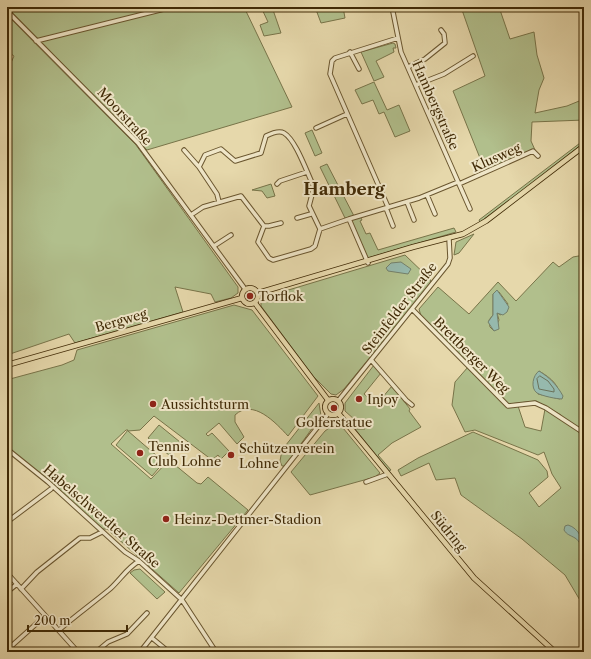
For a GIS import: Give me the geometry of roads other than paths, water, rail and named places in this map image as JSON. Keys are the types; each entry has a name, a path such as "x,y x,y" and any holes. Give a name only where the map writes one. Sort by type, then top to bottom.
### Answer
{"main road":[{"path":"258,293 368,262 413,247 449,239 476,228 584,146"},
{"path":"254,288 258,293 258,299 255,303 248,304 242,298 242,293 246,289 254,288"},
{"name":"Bergweg","path":"7,365 242,298"},
{"path":"255,303 328,400"},
{"path":"333,399 338,401 341,406 338,413 334,415 328,414 325,407 328,400 333,399"},
{"name":"Südring","path":"338,413 474,578 555,652"}],"street":[{"path":"36,41 172,7"},
{"name":"Hambergstraße","path":"392,7 401,52 470,209"},
{"name":"Moorstraße","path":"7,12 125,129 145,152 246,289"},
{"path":"408,67 425,59 445,43 444,34 441,30"},
{"path":"393,226 387,207 330,74 333,59 350,52 398,38"},
{"path":"350,52 359,69"},
{"path":"416,85 444,74 474,56"},
{"path":"316,128 347,114"},
{"path":"199,167 206,154 220,149 235,161 259,154 262,151 266,136 280,131 284,132 292,142 315,189 309,204 311,214 320,229"},
{"path":"184,150 199,167 217,194 220,202"},
{"name":"Klusweg","path":"459,183 533,151 538,156"},
{"path":"277,184 280,181 307,172"},
{"path":"320,229 407,202 459,183"},
{"path":"427,195 436,214"},
{"path":"191,215 203,207 241,196 264,226"},
{"path":"407,202 414,220"},
{"path":"297,218 311,214"},
{"path":"349,219 368,262"},
{"path":"264,226 281,223"},
{"path":"264,226 258,242 269,258 273,260 313,248 320,229"},
{"path":"214,246 231,235"},
{"name":"Steinfelder Straße","path":"338,401 413,310 448,264 450,258 449,239"},
{"name":"Brettberger Weg","path":"413,310 508,406 536,403 584,433"},
{"path":"372,360 412,405"},
{"path":"140,652 328,414"},
{"name":"Habelschwerdter Straße","path":"7,449 48,482 102,532 125,552 139,561 182,600 216,652"},
{"path":"366,482 388,474"},
{"path":"7,522 51,489"},
{"path":"21,589 37,572 80,538 90,538 102,532"},
{"path":"59,630 109,589 119,580 122,574 139,561"},
{"path":"7,573 78,652"},
{"path":"7,592 17,584"},
{"path":"96,652 108,642 127,634 147,613"},
{"path":"7,650 46,616"},
{"path":"152,638 169,652"}],"water":[{"path":"401,262 411,269 408,274 388,271 386,268 391,263"},
{"path":"497,290 509,307 507,312 503,315 497,313 499,329 494,331 488,322 493,315 493,294"},
{"path":"539,371 556,385 563,396 562,399 542,395 535,391 533,382 535,375"},
{"path":"568,525 575,529 580,535 584,551 577,539 567,534 564,530 565,526"}],"place":[{"name":"Torflok","path":"250,296"},
{"name":"Injoy","path":"359,399"},
{"name":"Aussichtsturm","path":"153,404"},
{"name":"Golferstatue","path":"334,408"},
{"name":"Tennis Club Lohne","path":"140,453"},
{"name":"Schützenverein Lohne","path":"231,455"},
{"name":"Heinz-Dettmer-Stadion","path":"166,519"}],"district":[{"name":"Hamberg","path":"344,189"}]}
